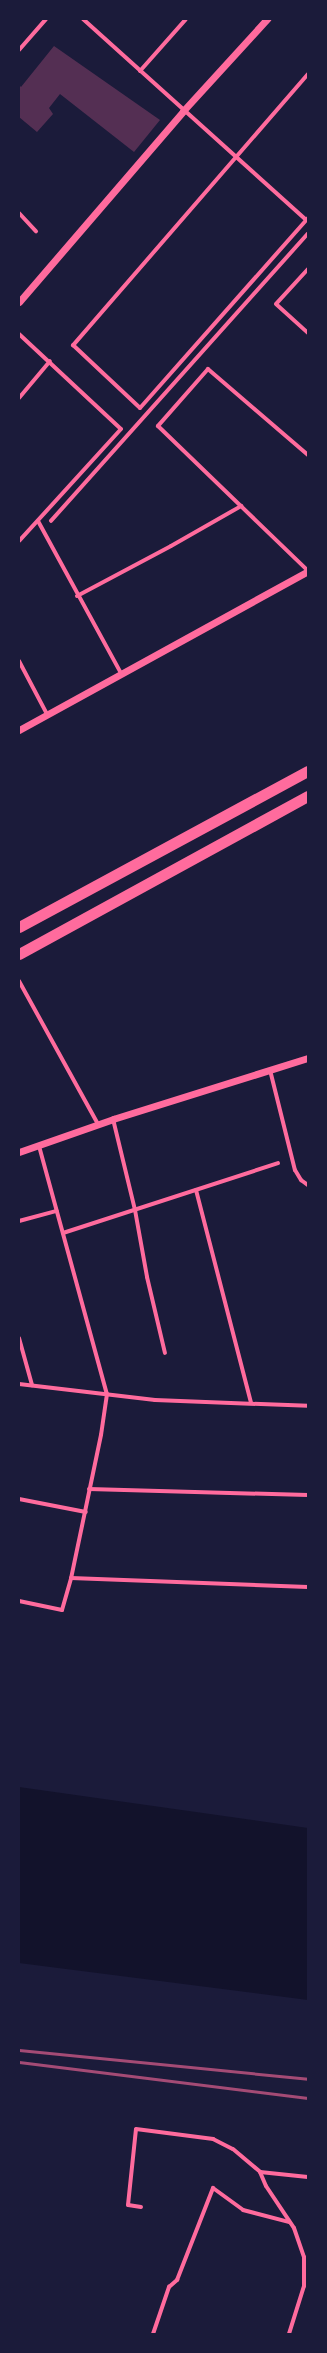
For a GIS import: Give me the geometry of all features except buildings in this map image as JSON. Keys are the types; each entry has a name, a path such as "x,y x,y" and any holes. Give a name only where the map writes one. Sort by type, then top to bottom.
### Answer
{"highway":[{"path":"19,927 308,771"},
{"path":"19,954 308,796"}],"street":[{"path":"19,50 46,19"},
{"path":"83,19 183,111 235,156 307,219 140,408 73,344 235,156 308,74"},
{"path":"140,71 186,19"},
{"path":"19,302 183,111 267,19"},
{"path":"19,213 36,231"},
{"path":"51,521 308,234"},
{"path":"308,269 276,304 308,333"},
{"path":"19,334 50,361 121,429 19,541"},
{"path":"19,398 50,361"},
{"path":"19,730 308,571 158,426 208,369 308,455"},
{"path":"77,596 171,546 241,506"},
{"path":"38,521 77,596 121,673"},
{"path":"19,661 47,714"},
{"path":"19,981 98,1124"},
{"path":"19,1152 113,1119 308,1058"},
{"path":"270,1070 295,1170 301,1180 308,1185"},
{"path":"113,1119 135,1210 147,1277 165,1354"},
{"path":"19,1601 62,1610 86,1512 108,1394 39,1146"},
{"path":"63,1233 278,1163"},
{"path":"196,1190 251,1403"},
{"path":"19,1221 57,1211"},
{"path":"19,1338 32,1385"},
{"path":"19,1384 155,1400 308,1406"},
{"path":"89,1490 308,1495"},
{"path":"19,1499 86,1512"},
{"path":"71,1578 308,1587"},
{"path":"140,2207 128,2205 136,2129 213,2138 233,2149 260,2172 266,2186 294,2228 304,2257 306,2285 289,2334"},
{"path":"260,2172 308,2177"},
{"path":"153,2334 169,2287 177,2280 213,2188 243,2210 289,2222"}],"shaded area":[{"path":"19,1787 308,1828 308,2000 19,1963"}],"railway":[{"path":"19,2050 308,2079"},
{"path":"19,2062 308,2098"}]}
